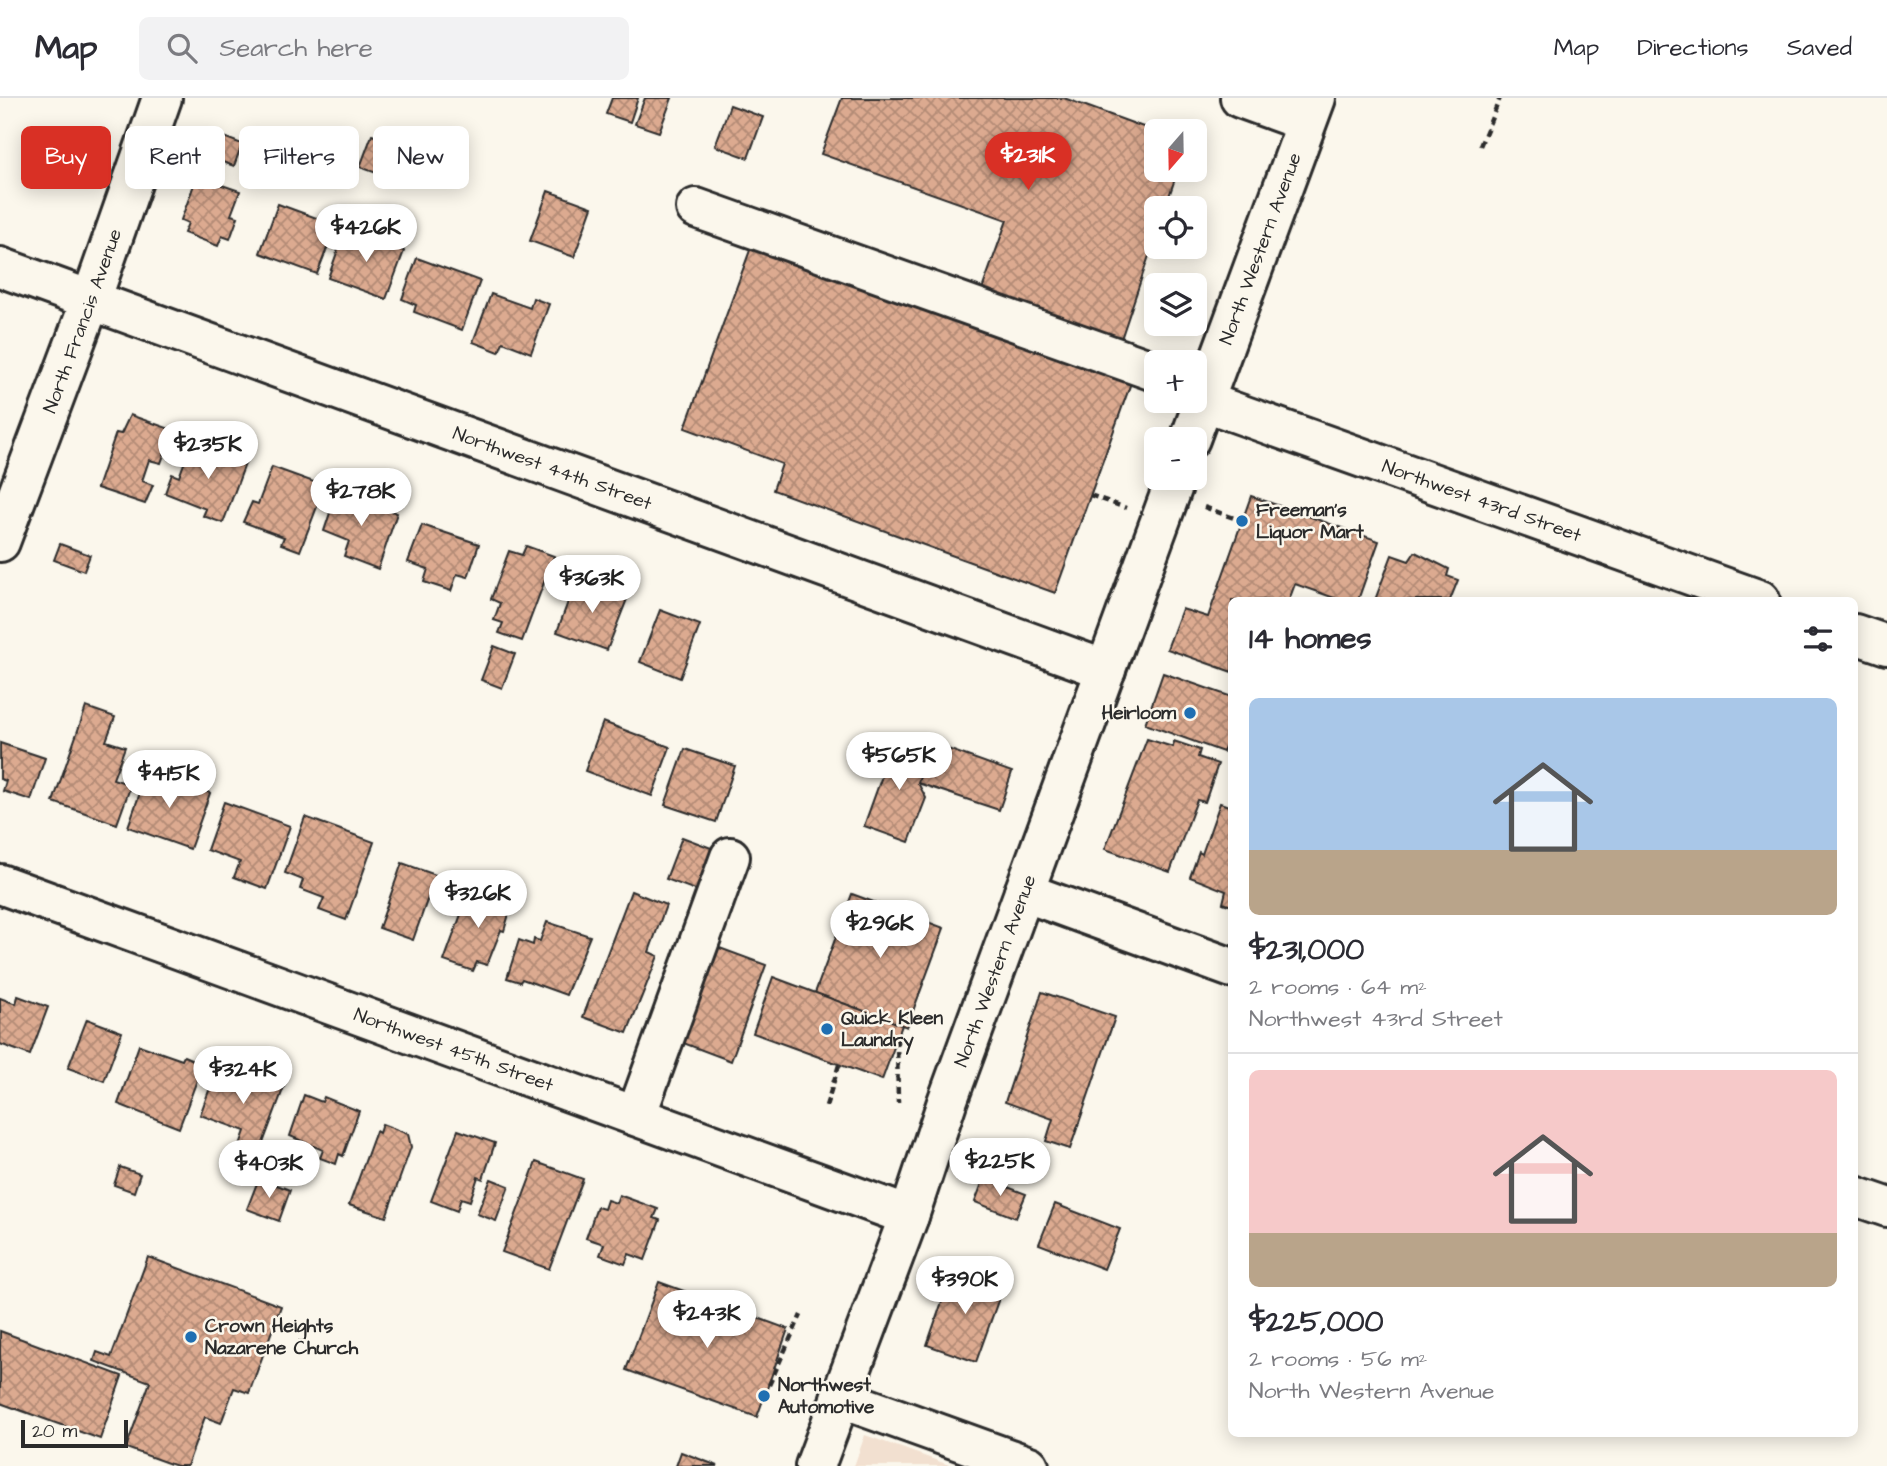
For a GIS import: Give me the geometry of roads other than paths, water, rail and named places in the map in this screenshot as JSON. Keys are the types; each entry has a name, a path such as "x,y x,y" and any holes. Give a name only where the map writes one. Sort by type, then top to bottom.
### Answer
{"street":[{"name":"North Francis Avenue","path":"0,542 91,300 162,98"},
{"path":"1240,98 1311,110"},
{"name":"North Western Avenue","path":"1207,379 1311,110"},
{"path":"696,208 1144,367"},
{"name":"Northwest 44th Street","path":"0,267 1106,670"},
{"name":"Northwest 43rd Street","path":"1207,394 1752,597"},
{"name":"North Western Avenue","path":"815,1466 909,1216 947,1102 1172,490"},
{"path":"1858,635 1887,645"},
{"path":"636,1116 730,857"},
{"name":"Northwest 45th Street","path":"0,884 909,1216"},
{"path":"1024,892 1228,967"},
{"path":"1858,1197 1887,1207"},
{"path":"840,1398 1029,1466"}],"place":[{"name":"Freeman's Liquor Mart","path":"1242,521"},
{"name":"Heirloom","path":"1190,713"},
{"name":"Quick Kleen Laundry","path":"827,1029"},
{"name":"Crown Heights Nazarene Church","path":"191,1337"},
{"name":"Northwest Automotive","path":"764,1396"}]}
